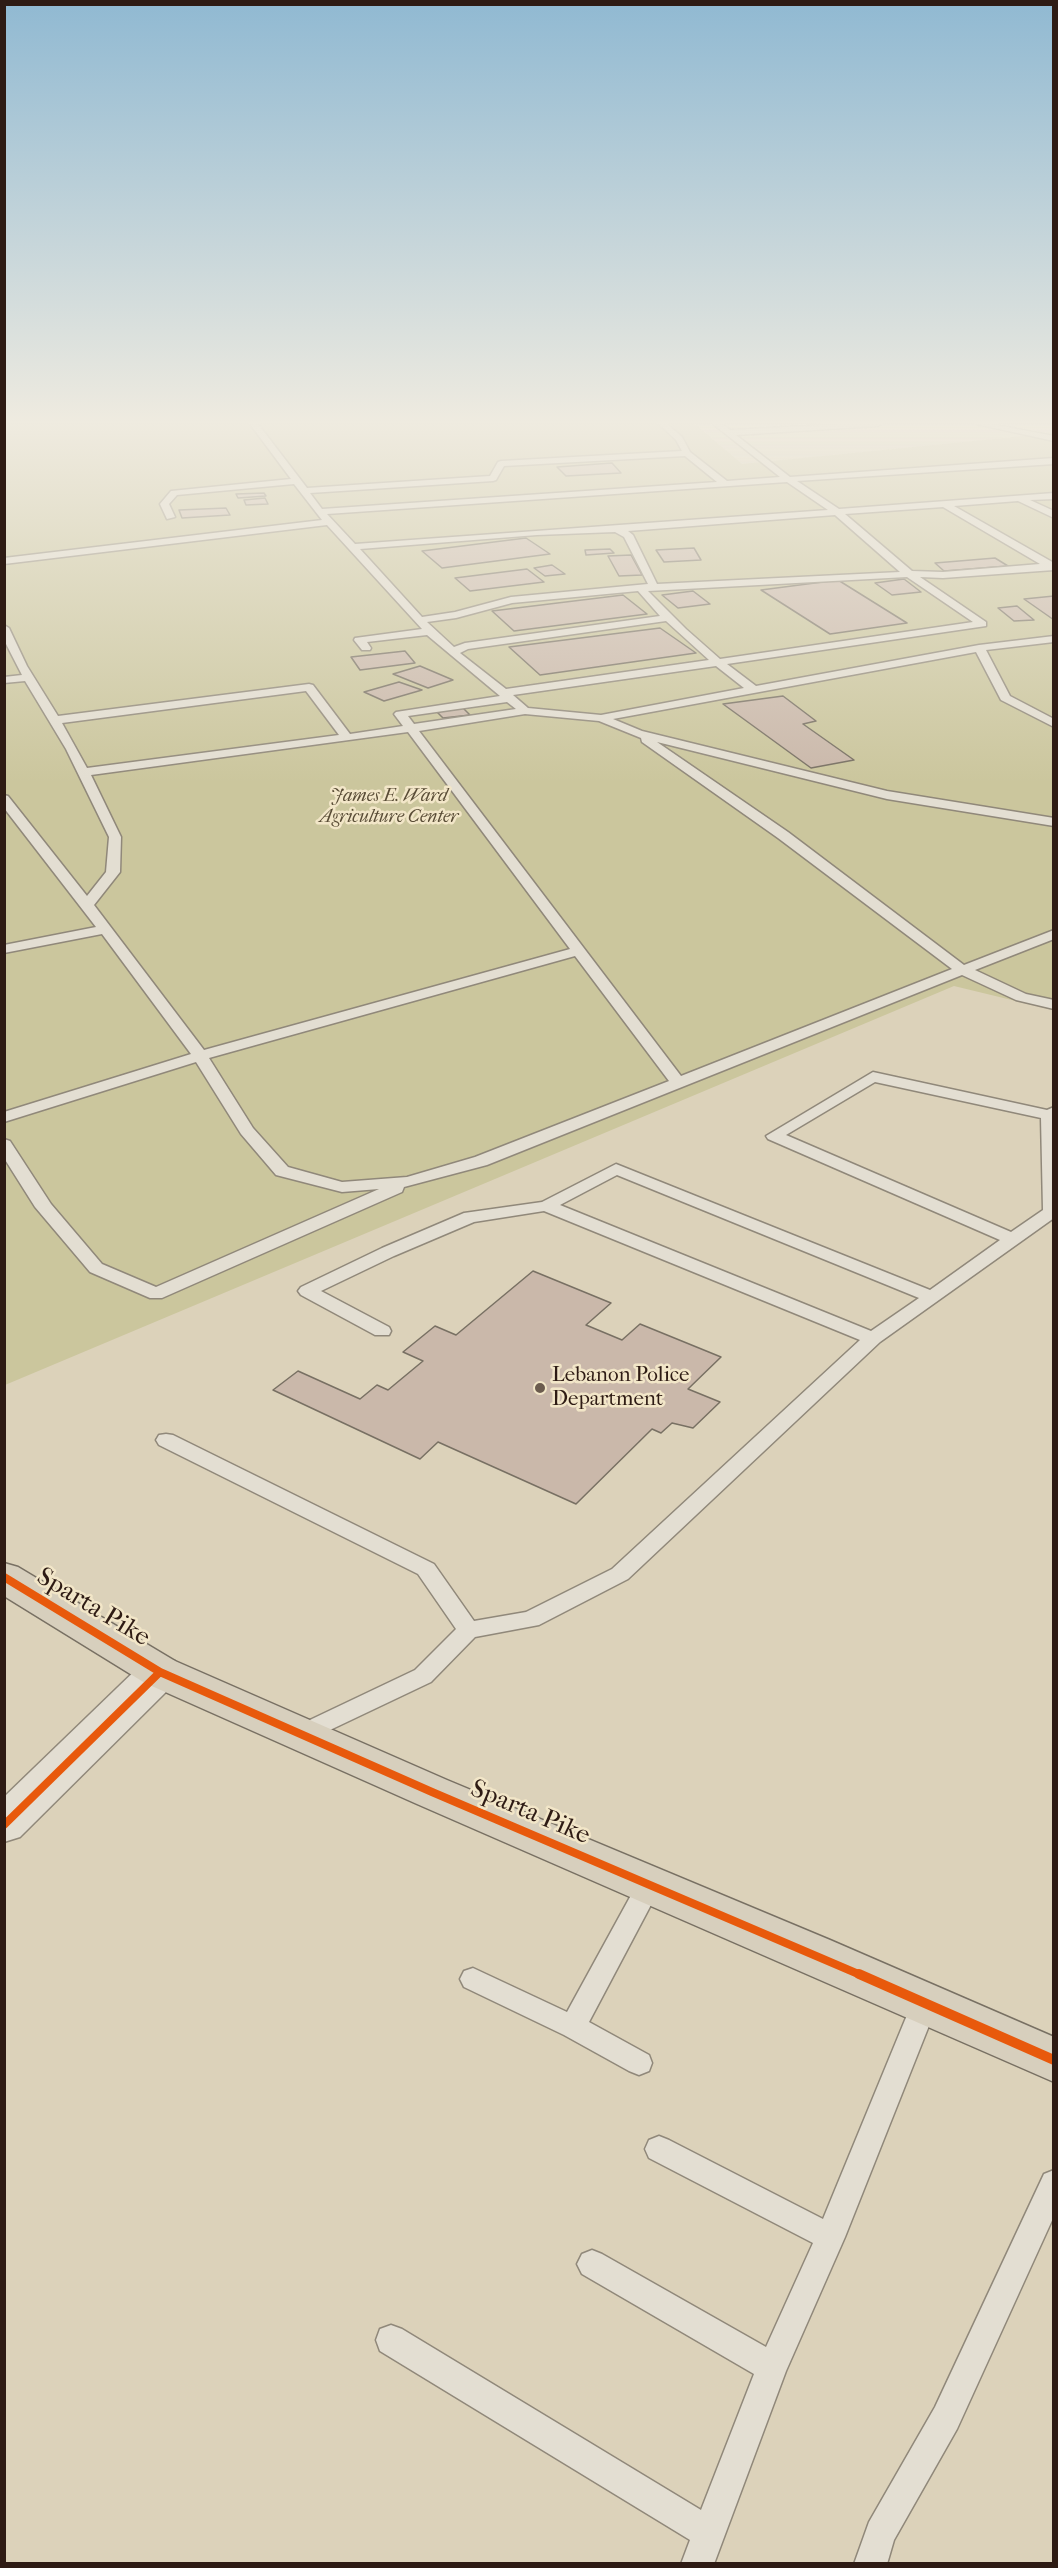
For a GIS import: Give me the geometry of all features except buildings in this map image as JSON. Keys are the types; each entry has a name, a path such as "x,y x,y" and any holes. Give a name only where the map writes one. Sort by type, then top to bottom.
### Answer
{"main road":[{"name":"Sparta Pike","path":"4,1577 160,1672 1053,2060"}],"street":[{"path":"4,1825 160,1672"}],"lane":[{"path":"4,561 147,544"},
{"path":"349,544 430,631 525,711"},
{"path":"352,547 391,544"},
{"path":"631,544 649,587"},
{"path":"678,1083 400,714 717,662 982,624 909,574 874,544"},
{"path":"1014,544 1053,566"},
{"path":"420,620 456,615 511,600 649,587 909,574 943,575 1053,566"},
{"path":"649,587 643,592 668,618 717,662 754,690"},
{"path":"453,652 465,646 668,618"},
{"path":"4,628 17,666 30,677 55,720 84,772 115,837 113,872 87,905"},
{"path":"366,648 359,640 430,631"},
{"path":"84,772 347,738 525,711 601,718 979,648 1053,639"},
{"path":"979,648 1005,698 1053,724"},
{"path":"4,680 30,677"},
{"path":"55,720 309,687 347,738"},
{"path":"601,718 638,734 887,795 1053,822"},
{"path":"638,734 783,835 962,970 1021,997 1053,1005"},
{"path":"4,799 200,1056 247,1131 282,1171 342,1187 408,1182"},
{"path":"4,949 106,930"},
{"path":"4,1144 44,1207 96,1268 156,1294 408,1182 482,1161 1053,934"},
{"path":"4,1117 200,1056 579,951"},
{"path":"301,1734 423,1676 468,1630 531,1619 620,1574 873,1338 1053,1210 1051,1114 873,1077 774,1136 1012,1239"},
{"path":"382,1331 307,1291 388,1252 470,1217 546,1206 616,1169 932,1297"},
{"path":"546,1206 873,1338"},
{"path":"166,1440 426,1569 468,1630"},
{"path":"573,2027 650,1884"},
{"path":"472,1979 573,2027 639,2063"},
{"path":"697,2564 772,2367 830,2237 925,2003"},
{"path":"659,2149 830,2237"},
{"path":"870,2564 880,2533 946,2418 1053,2183"},
{"path":"592,2265 772,2367"},
{"path":"391,2340 709,2533"}],"green space":[{"name":"James E. Ward Agriculture Center","path":"5,544 1053,544 1053,1010 954,986 5,1385"}],"cycle path":[{"path":"4,1577 160,1672 1054,2060"},
{"path":"4,1825 160,1672"}],"place":[{"name":"Lebanon Police Department","path":"540,1388"}]}
